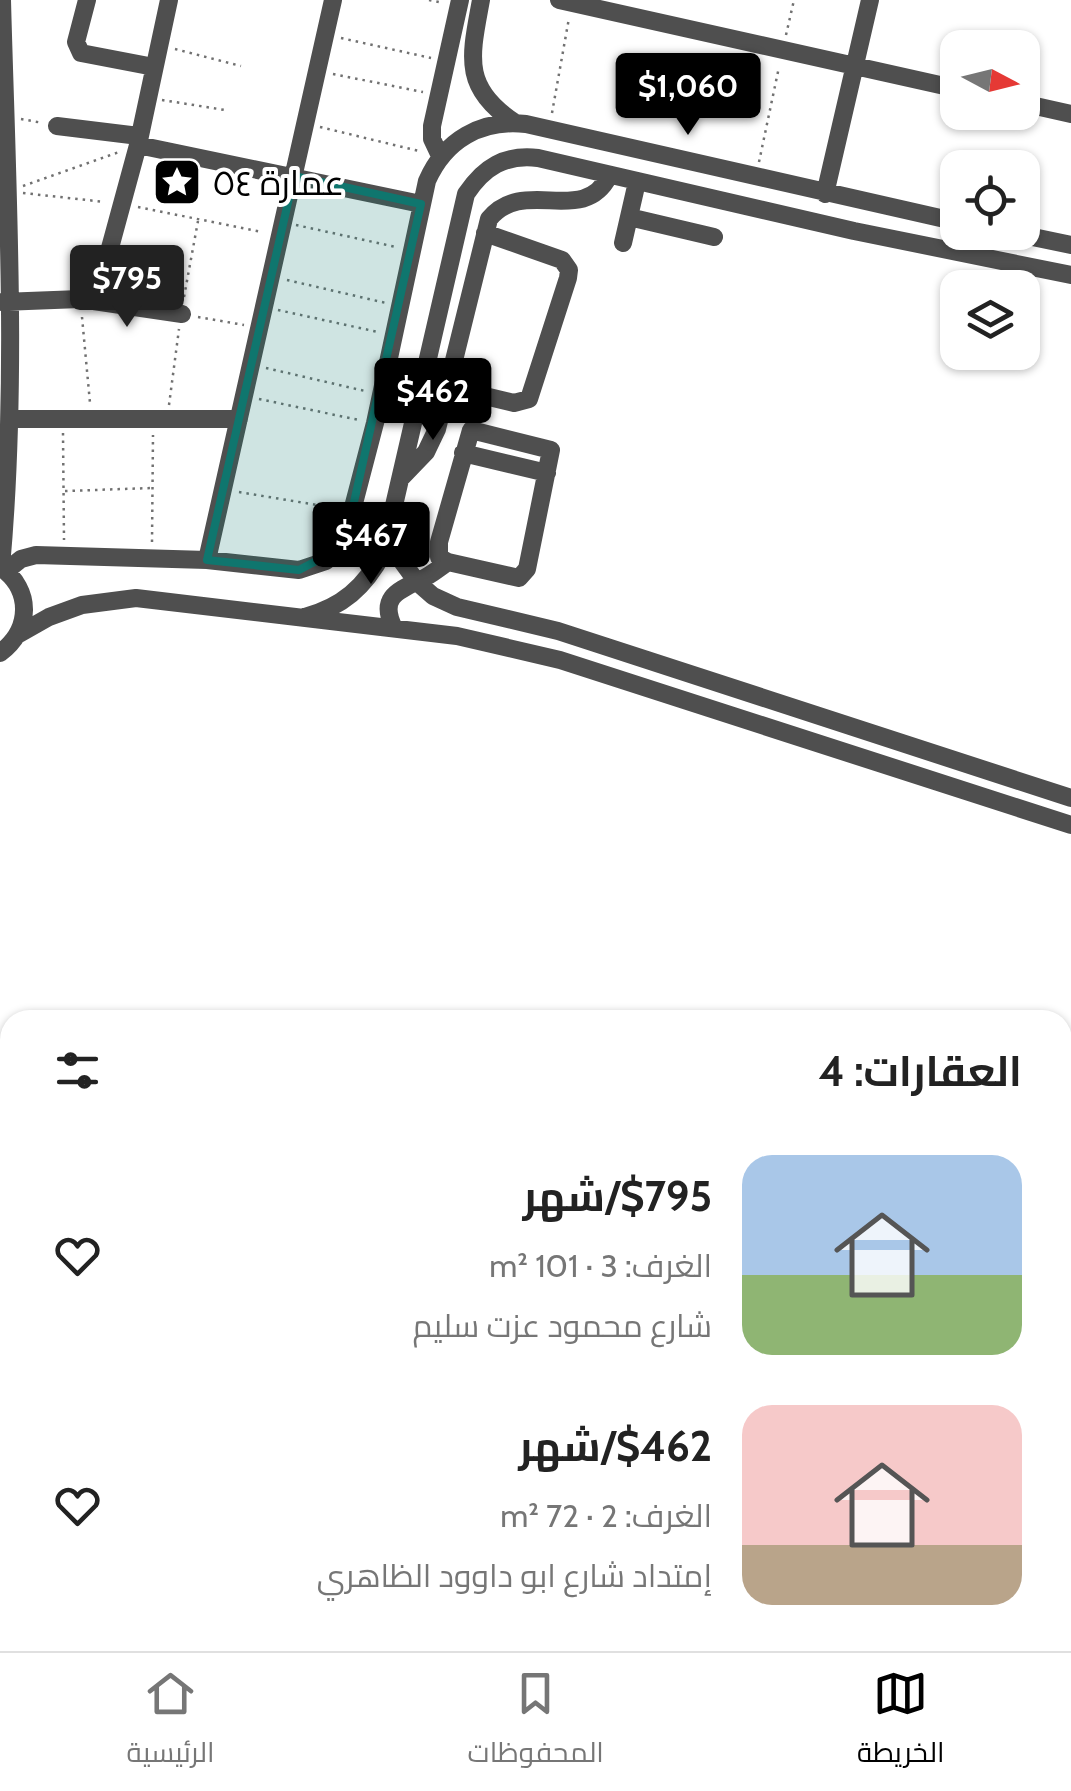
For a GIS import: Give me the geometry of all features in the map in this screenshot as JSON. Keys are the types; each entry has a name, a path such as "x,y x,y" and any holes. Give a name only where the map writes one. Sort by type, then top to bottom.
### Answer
{"street":[{"path":"2,0 5,302 12,419 3,568 22,593 24,620 19,634"},
{"path":"87,0 76,42 81,53 154,66"},
{"path":"80,299 105,272 139,141 168,0"},
{"path":"207,560 333,0"},
{"path":"440,156 432,132 460,0"},
{"path":"481,0 472,70 490,104 515,123"},
{"path":"825,194 870,0"},
{"path":"565,2 940,85"},
{"path":"1040,108 1071,114"},
{"path":"3,568 28,557 64,556 207,560 300,570 316,566 337,550 352,511 375,423 427,181 440,156 471,132 493,124 515,123 940,218"},
{"path":"56,126 422,204"},
{"path":"305,617 338,606 359,588 382,553 466,194 487,168 517,158 538,158 854,231 1071,275"},
{"path":"401,478 419,462 432,441 488,219 508,203 523,199 568,202 585,198 599,192 609,176"},
{"path":"623,243 637,182"},
{"path":"854,231 861,214 860,202"},
{"path":"887,238 887,219 894,209"},
{"path":"629,217 714,237"},
{"path":"448,387 520,403 529,399 569,274 562,260 485,232"},
{"path":"1040,238 1071,245"},
{"path":"5,302 80,299 182,314"},
{"path":"12,419 239,419"},
{"path":"394,628 389,616 394,595 448,562 523,576 547,473 462,452 438,548 438,557 448,562"},
{"path":"391,526 401,560 417,582 456,607 558,630 1071,798"},
{"path":"0,654 19,634 64,611 117,599 305,617 473,639 560,660 1071,824"}],"path":[{"path":"755,178 794,0"},
{"path":"549,130 565,2"},
{"path":"325,34 447,61"},
{"path":"159,46 241,66"},
{"path":"317,70 439,96"},
{"path":"148,98 225,110"},
{"path":"5,116 56,126"},
{"path":"305,124 440,156"},
{"path":"5,197 139,141"},
{"path":"5,197 122,204 412,251"},
{"path":"151,559 160,420 198,219"},
{"path":"271,276 400,306"},
{"path":"80,299 92,420"},
{"path":"264,307 394,336"},
{"path":"182,314 259,328"},
{"path":"251,365 381,395"},
{"path":"244,395 375,423"},
{"path":"63,420 64,556"},
{"path":"64,490 153,488"},
{"path":"223,489 352,511"}],"highlighted area":[{"path":"294,176 421,204 352,511 337,550 299,570 207,560"}],"place":[{"name":"عمارة ٥٤","path":"177,182"}]}
